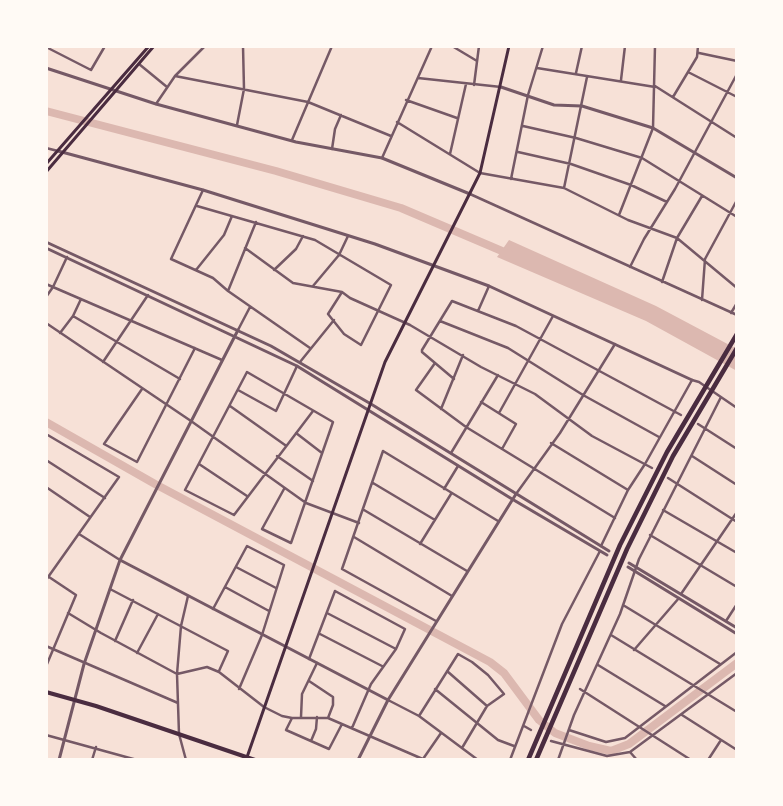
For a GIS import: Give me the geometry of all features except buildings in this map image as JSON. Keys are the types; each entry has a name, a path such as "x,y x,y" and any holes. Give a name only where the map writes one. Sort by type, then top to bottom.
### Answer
{"highway":[{"path":"528,760 620,546 667,452 737,334"},
{"path":"536,760 627,549 673,456 737,348"}],"main road":[{"path":"46,164 149,46"},
{"path":"46,172 154,46"},
{"path":"246,758 385,362 480,173 510,46"},
{"path":"46,692 73,698 255,760"}],"street":[{"path":"46,47 91,70 106,46"},
{"path":"156,104 175,76 205,46"},
{"path":"237,125 244,89 243,46"},
{"path":"292,140 332,46"},
{"path":"382,158 431,46"},
{"path":"452,46 477,61"},
{"path":"474,85 479,46"},
{"path":"511,180 528,95 543,46"},
{"path":"576,73 582,46"},
{"path":"621,80 625,46"},
{"path":"620,215 653,128 655,46"},
{"path":"673,97 699,53 698,46"},
{"path":"699,53 737,61"},
{"path":"139,64 167,87"},
{"path":"46,68 156,104 292,140 382,158 470,194 737,315"},
{"path":"537,68 655,86 737,138"},
{"path":"688,72 737,96"},
{"path":"630,267 650,227 667,202 695,153 737,74"},
{"path":"175,76 308,102 391,136"},
{"path":"564,188 571,164 587,77"},
{"path":"418,78 501,87 554,105 582,106 653,128 737,178"},
{"path":"450,154 466,84"},
{"path":"406,100 457,119"},
{"path":"332,149 335,129 341,115"},
{"path":"397,122 480,173 564,188 620,215 677,238 737,288"},
{"path":"523,126 576,138 642,158 737,217"},
{"path":"46,148 203,190 349,235 489,286 699,382 737,408"},
{"path":"518,152 571,164 631,185 667,202"},
{"path":"203,190 171,259 213,278 250,307 275,321 310,348"},
{"path":"662,282 677,238 702,196"},
{"path":"702,300 705,260 737,200"},
{"path":"197,206 315,240 391,285 361,345 344,334 328,314 342,292"},
{"path":"196,270 224,235 232,216"},
{"path":"228,291 256,222"},
{"path":"313,286 339,255 349,235"},
{"path":"274,270 296,249 304,236"},
{"path":"46,242 238,330 300,362 609,551"},
{"path":"46,248 148,294 297,366 512,500 607,555"},
{"path":"246,248 293,283 342,292 430,337 481,367 535,394 592,436 652,468"},
{"path":"46,297 53,287 67,257"},
{"path":"46,284 222,360"},
{"path":"478,311 489,286"},
{"path":"103,362 148,294"},
{"path":"60,333 73,316 81,300"},
{"path":"454,379 422,352 452,301 516,326 598,372 681,415"},
{"path":"731,313 737,303"},
{"path":"59,760 73,698 120,560 250,307"},
{"path":"499,413 553,315"},
{"path":"73,316 180,379"},
{"path":"300,362 334,320"},
{"path":"440,321 508,348 583,395 659,437"},
{"path":"46,324 190,421 306,504 358,523"},
{"path":"360,759 388,700 427,636 498,521 568,419 615,344"},
{"path":"142,389 104,444 137,462 195,348"},
{"path":"442,409 463,355"},
{"path":"435,363 416,390 466,427 615,518"},
{"path":"238,390 276,411 297,366"},
{"path":"284,489 262,529 291,543 333,422 247,372 185,490 234,515 285,445 313,411"},
{"path":"450,455 498,375"},
{"path":"601,546 628,490 645,464 692,380"},
{"path":"558,760 568,731 624,605 650,535 721,397"},
{"path":"481,402 516,424 502,450"},
{"path":"230,406 285,445"},
{"path":"698,424 737,449"},
{"path":"296,433 322,453"},
{"path":"46,434 119,477 47,578 76,595 46,664"},
{"path":"552,443 628,490"},
{"path":"435,623 342,569 383,452 498,521"},
{"path":"277,456 313,481"},
{"path":"691,456 737,485"},
{"path":"46,460 105,498"},
{"path":"200,464 247,496"},
{"path":"444,489 458,466"},
{"path":"668,478 737,522"},
{"path":"373,483 435,520"},
{"path":"46,487 90,518"},
{"path":"420,544 451,494"},
{"path":"364,510 467,571"},
{"path":"663,510 737,553"},
{"path":"681,594 737,512"},
{"path":"79,534 120,560 419,716 478,760"},
{"path":"650,535 737,587"},
{"path":"354,537 452,596"},
{"path":"213,609 247,546 284,566 262,635 239,689"},
{"path":"510,760 568,611 600,551"},
{"path":"737,628 637,568 628,565 636,572 737,634"},
{"path":"236,567 276,588"},
{"path":"225,587 269,611"},
{"path":"110,589 228,650 219,672"},
{"path":"309,659 335,591 405,629 396,649 382,666 369,690 352,728"},
{"path":"186,760 179,734 177,674 181,626 188,596"},
{"path":"634,650 678,598"},
{"path":"115,641 133,600"},
{"path":"726,622 737,604"},
{"path":"624,605 720,664"},
{"path":"327,612 396,649"},
{"path":"68,613 137,654 177,674 208,667 219,672 264,707 282,716 292,718 328,718 424,759 441,733"},
{"path":"137,654 158,614"},
{"path":"320,634 382,666"},
{"path":"610,635 737,712"},
{"path":"46,646 84,664 179,703"},
{"path":"568,731 606,742 625,738 737,652"},
{"path":"419,716 458,654 488,675 504,694 487,706 462,748"},
{"path":"302,717 302,694 317,663"},
{"path":"598,664 665,706"},
{"path":"447,672 487,706"},
{"path":"551,741 592,754 614,758 630,752 736,673"},
{"path":"308,680 333,696 333,705 328,718"},
{"path":"435,689 498,740 515,746"},
{"path":"580,689 586,691 691,760"},
{"path":"682,715 737,750"},
{"path":"311,741 316,729 317,717"},
{"path":"292,718 286,730 330,749 342,724"},
{"path":"524,726 531,730"},
{"path":"46,735 96,747 137,760"},
{"path":"708,760 721,740"},
{"path":"92,760 96,747"},
{"path":"630,752 638,760"},
{"path":"122,760 123,755"}],"shaded area":[{"path":"509,240 656,306 737,349 737,371 646,321 497,257"}],"waterway":[{"path":"46,111 276,171 401,208 509,254"},
{"path":"46,422 155,484 490,662 504,673 539,720 555,733 589,746 611,751 629,744 737,663"}]}
